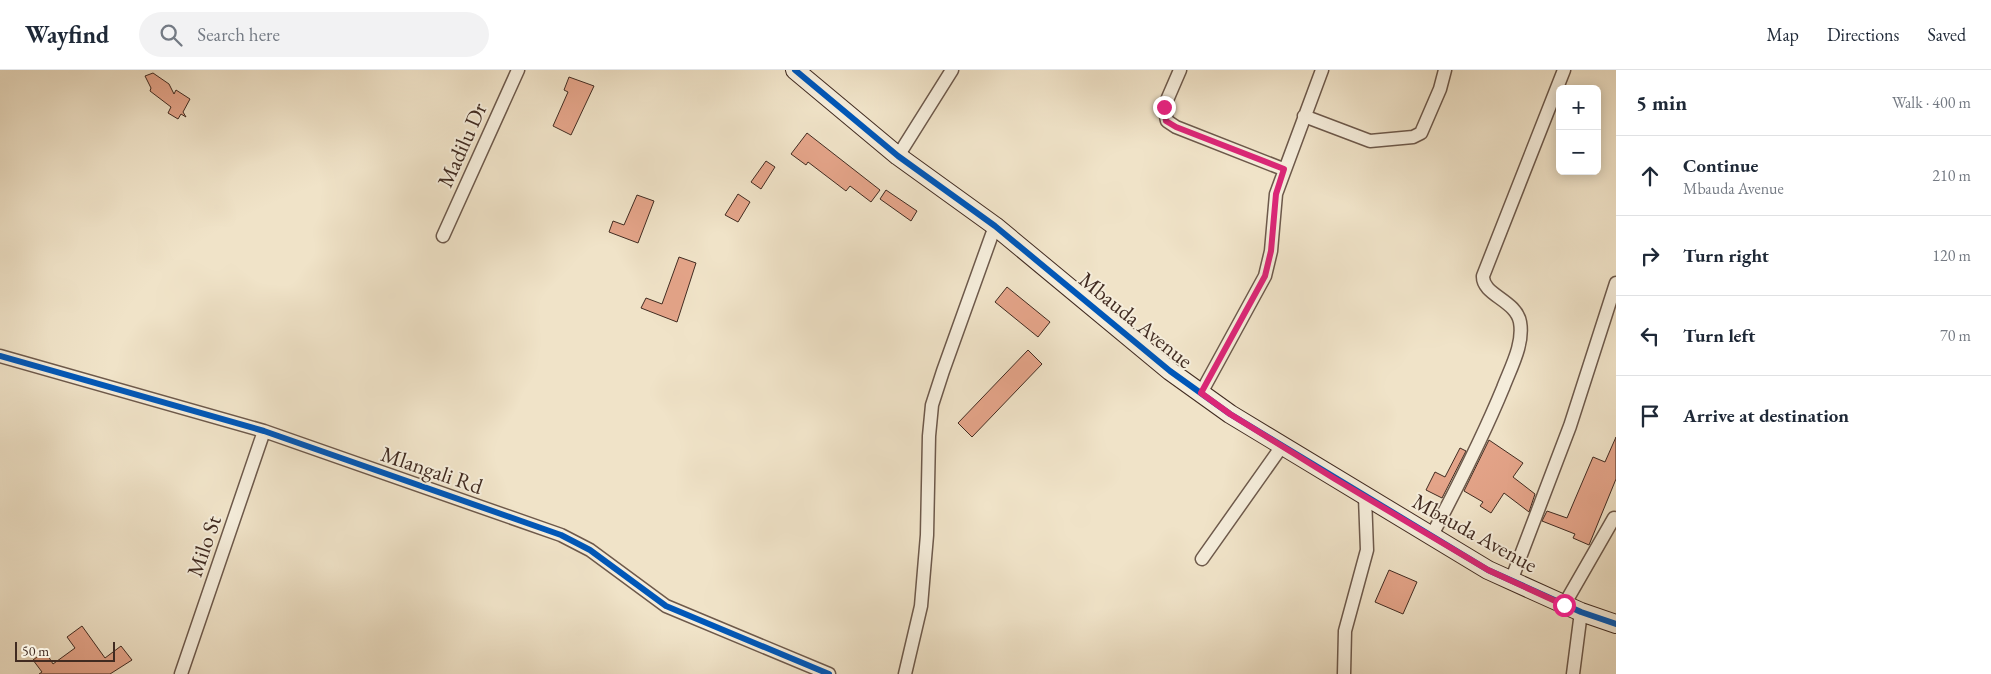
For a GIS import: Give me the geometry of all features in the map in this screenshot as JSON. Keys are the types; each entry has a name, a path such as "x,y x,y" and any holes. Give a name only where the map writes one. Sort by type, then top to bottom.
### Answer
{"street":[{"name":"Madilu Dr","path":"444,236 518,70"},
{"name":"Mbauda Avenue","path":"795,70 898,156 996,226 1170,371 1230,414 1488,570 1564,605 1616,624"},
{"path":"898,156 952,70"},
{"path":"1180,70 1164,107 1166,121 1176,127 1284,169"},
{"path":"1201,393 1265,276 1271,251 1276,194 1322,70"},
{"path":"1304,116 1370,141 1417,136 1421,133 1440,89 1445,70"},
{"path":"1431,537 1476,451 1520,342 1520,321 1514,308 1486,286 1483,276 1564,70"},
{"path":"905,674 912,653 921,606 927,534 929,436 932,406 940,377 996,226"},
{"path":"1511,581 1570,426 1616,283"},
{"name":"Mlangali Rd","path":"0,356 264,431 561,535 590,550 666,606 829,674"},
{"name":"Milo St","path":"181,674 264,431"},
{"path":"1202,559 1282,446"},
{"path":"1344,674 1345,631 1367,550 1365,497"},
{"path":"1564,605 1614,518"},
{"path":"1573,674 1581,612"}],"building":[{"path":"153,73 169,84 174,94 176,90 190,99 183,112 186,117 181,114 178,119 168,113 171,107 150,91 151,88 145,76"},
{"path":"569,77 594,86 571,135 553,126 568,92 564,90"},
{"path":"807,133 880,190 871,202 850,186 846,191 808,162 806,165 791,154"},
{"path":"766,161 775,167 761,189 751,182"},
{"path":"886,190 917,211 911,221 880,199"},
{"path":"738,194 750,202 738,222 725,215"},
{"path":"637,195 654,201 638,243 609,232 613,221 624,225"},
{"path":"679,257 696,263 677,322 641,308 646,298 662,304"},
{"path":"1007,287 1050,322 1038,337 995,302"},
{"path":"1028,350 1042,364 972,437 958,423"},
{"path":"1616,437 1616,479 1589,545 1573,538 1575,534 1542,521 1547,511 1567,518 1593,457 1605,462"},
{"path":"1489,440 1523,463 1513,477 1535,494 1529,512 1504,493 1491,513 1480,506 1483,502 1464,491"},
{"path":"1460,448 1466,451 1442,498 1426,490 1435,472 1445,477"},
{"path":"1389,570 1417,582 1403,614 1375,602"},
{"path":"82,626 105,658 121,646 132,660 110,674 39,674 42,672 33,660 45,651 53,664 75,648 67,637"}],"cycle path":[{"path":"795,70 898,156 995,226 1170,371 1230,414 1488,570 1581,612 1616,624"},
{"path":"0,356 264,431 561,535 590,550 666,606 829,674"}],"route":[{"path":"1164,107 1166,121 1176,127 1284,169 1276,194 1271,251 1265,276 1256,297 1201,393 1230,414 1335,479 1488,570 1564,605"}]}
